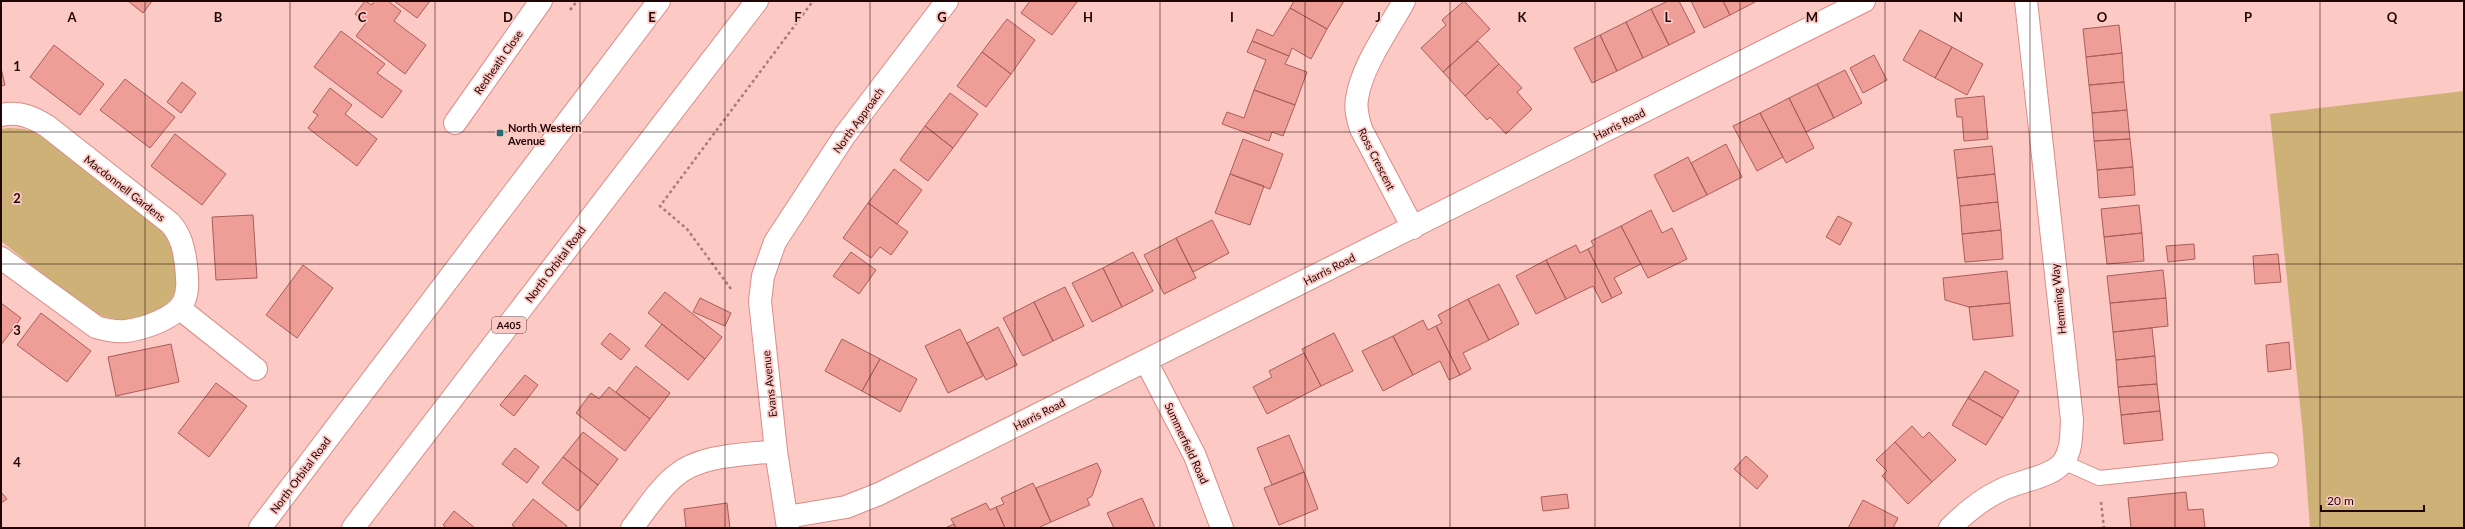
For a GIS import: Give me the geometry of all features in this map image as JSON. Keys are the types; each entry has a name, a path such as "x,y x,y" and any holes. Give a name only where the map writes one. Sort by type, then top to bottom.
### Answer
{"main road":[{"name":"Redheath Close","path":"454,123 541,1"},
{"name":"North Orbital Road","path":"260,528 659,1"},
{"name":"North Orbital Road","path":"353,528 757,1"},
{"name":"North Approach","path":"775,242 845,135 947,1"},
{"name":"Ross Crescent","path":"1404,1 1364,75 1357,98 1357,113 1361,129 1413,228"},
{"name":"Harris Road","path":"788,522 846,507 879,494 1864,1"},
{"name":"Hemming Way","path":"2026,1 2072,420 2070,449 2063,462"},
{"name":"Macdonnell Gardens","path":"1,115 12,113 37,120 170,223 180,234 186,263 188,283 184,302 179,308"},
{"name":"Evans Avenue","path":"775,242 763,276 760,300 776,451 788,522"},
{"path":"1,258 96,327 111,331 127,331 174,315 179,308 256,370"},
{"name":"Summerfield Road","path":"1146,361 1195,456 1222,528"},
{"path":"632,528 675,476 689,467 710,460 776,451"},
{"path":"1950,528 1960,518 1988,497 2021,481 2056,470 2063,462"}],"lane":[{"path":"2063,462 2099,478 2271,460"}],"path":[{"path":"760,300 728,288 687,229 660,206 813,1"}],"shaded area":[{"path":"2464,91 2464,528 2310,528 2303,434 2270,114"},
{"path":"1,129 25,129 42,134 154,223 171,242 178,256 177,286 172,298 162,308 151,314 122,320 105,317 90,311 1,241"}],"building":[{"path":"128,1 152,1 143,13"},
{"path":"365,1 372,5 374,1 388,1 401,11 394,21 426,45 405,74 356,36 366,23 355,14"},
{"path":"394,1 430,1 417,18"},
{"path":"1030,1 1077,2 1052,35 1021,13"},
{"path":"1294,1 1344,1 1327,29 1290,8"},
{"path":"1464,1 1490,29 1443,72 1421,48 1446,25 1442,20"},
{"path":"1668,1 1679,1 1695,32 1669,45 1651,9"},
{"path":"1691,1 1723,1 1730,15 1704,28"},
{"path":"1723,1 1755,1 1755,2 1730,15"},
{"path":"1290,8 1327,29 1311,59 1292,48 1289,56 1252,41 1257,29 1273,36"},
{"path":"1651,9 1669,45 1643,58 1626,22"},
{"path":"1007,19 1035,40 1011,74 982,52"},
{"path":"1626,22 1643,58 1617,71 1600,35"},
{"path":"2119,25 2122,53 2086,57 2083,29"},
{"path":"1920,30 1952,47 1935,78 1903,60"},
{"path":"341,31 385,64 377,73 402,91 382,118 314,67"},
{"path":"1600,35 1617,71 1592,83 1574,48"},
{"path":"1252,41 1289,56 1285,64 1307,72 1295,105 1254,90 1266,60 1247,52"},
{"path":"1478,41 1499,64 1465,96 1443,72"},
{"path":"54,45 104,84 80,115 30,77"},
{"path":"1952,47 1983,64 1967,95 1935,78"},
{"path":"982,52 1011,74 986,107 957,86"},
{"path":"2122,53 2124,82 2089,85 2086,57"},
{"path":"1874,55 1887,80 1863,93 1850,68"},
{"path":"1499,64 1522,88 1517,92 1532,109 1506,134 1490,117 1487,120 1465,96"},
{"path":"1,68 5,85 1,86"},
{"path":"1845,70 1862,103 1834,118 1817,84"},
{"path":"125,79 175,117 150,148 100,110"},
{"path":"182,82 196,93 181,113 167,102"},
{"path":"2124,82 2127,110 2092,113 2089,85"},
{"path":"1817,84 1834,118 1806,132 1789,98"},
{"path":"330,88 352,105 345,114 377,139 357,166 308,128 318,115 313,112"},
{"path":"1254,90 1295,105 1283,136 1272,132 1269,141 1222,124 1227,112 1244,118"},
{"path":"950,93 978,114 953,148 925,126"},
{"path":"1984,96 1988,139 1964,141 1962,117 1957,117 1955,99"},
{"path":"1789,98 1814,148 1786,163 1760,113"},
{"path":"2127,110 2130,139 2094,141 2092,113"},
{"path":"1760,113 1783,157 1757,171 1733,126"},
{"path":"925,126 953,148 928,181 900,160"},
{"path":"175,134 226,174 202,205 151,166"},
{"path":"1243,139 1283,154 1270,189 1230,174"},
{"path":"2130,139 2133,167 2097,170 2094,141"},
{"path":"1726,144 1742,177 1707,195 1691,163"},
{"path":"1992,146 1995,174 1957,178 1954,150"},
{"path":"1688,157 1707,195 1673,212 1654,175"},
{"path":"2133,167 2135,195 2099,198 2097,170"},
{"path":"894,169 922,190 897,224 868,203"},
{"path":"1230,174 1264,186 1250,225 1215,213"},
{"path":"1995,174 1998,202 1960,206 1957,178"},
{"path":"1998,202 2001,230 1962,234 1960,206"},
{"path":"868,203 908,232 891,255 880,247 871,258 843,238"},
{"path":"2139,205 2142,233 2104,237 2101,209"},
{"path":"1651,210 1662,233 1672,228 1687,259 1648,278 1621,226"},
{"path":"253,215 257,278 216,280 212,217"},
{"path":"1838,216 1852,223 1840,245 1826,237"},
{"path":"1212,220 1229,253 1193,272 1176,238"},
{"path":"1621,226 1641,264 1614,278 1622,293 1612,298 1588,249 1594,246 1591,241"},
{"path":"2001,230 2003,259 1965,262 1962,234"},
{"path":"2142,233 2144,261 2107,264 2104,237"},
{"path":"1176,238 1196,278 1164,294 1144,255"},
{"path":"2194,244 2195,259 2168,262 2166,246"},
{"path":"1576,245 1580,253 1588,249 1612,298 1602,303 1593,286 1566,299 1546,260"},
{"path":"851,252 876,270 859,294 833,276"},
{"path":"1133,252 1153,291 1122,307 1103,268"},
{"path":"2278,254 2281,282 2255,284 2253,256"},
{"path":"1546,260 1566,299 1536,314 1516,276"},
{"path":"303,265 333,288 297,338 266,315"},
{"path":"1103,268 1122,307 1092,322 1072,283"},
{"path":"2163,270 2166,298 2110,303 2107,276"},
{"path":"2007,271 2010,303 1969,307 1945,300 1943,278"},
{"path":"1499,284 1519,324 1489,340 1468,299"},
{"path":"1065,287 1084,326 1053,341 1034,302"},
{"path":"665,292 722,337 705,359 648,313"},
{"path":"700,298 731,313 725,326 693,312"},
{"path":"2166,298 2168,326 2113,332 2110,303"},
{"path":"1468,299 1489,340 1463,353 1471,369 1460,375 1436,326 1442,323 1438,315"},
{"path":"1034,302 1053,341 1023,356 1003,318"},
{"path":"1,303 21,318 1,345"},
{"path":"2010,303 2013,336 1973,340 1969,307"},
{"path":"41,313 91,351 67,382 17,345"},
{"path":"1423,320 1428,330 1436,326 1460,375 1449,380 1440,361 1413,375 1393,336"},
{"path":"662,324 705,359 688,380 645,346"},
{"path":"998,327 1017,365 986,380 967,343"},
{"path":"2152,328 2155,356 2116,360 2113,332"},
{"path":"960,329 983,376 948,393 925,346"},
{"path":"610,333 630,349 621,360 601,344"},
{"path":"1334,333 1353,371 1321,386 1302,349"},
{"path":"1393,336 1413,375 1383,391 1362,351"},
{"path":"842,339 880,359 862,391 825,371"},
{"path":"2289,342 2291,369 2268,372 2266,345"},
{"path":"171,344 179,382 116,396 108,357"},
{"path":"1304,353 1321,386 1267,414 1253,387 1272,377 1269,371"},
{"path":"2155,356 2157,384 2118,387 2116,360"},
{"path":"880,359 917,379 900,412 862,391"},
{"path":"636,366 670,393 650,419 616,392"},
{"path":"1985,371 2019,391 2003,418 1968,398"},
{"path":"525,375 538,385 514,416 500,405"},
{"path":"216,383 247,406 209,457 178,433"},
{"path":"2157,384 2160,411 2121,415 2118,387"},
{"path":"609,387 650,419 625,451 576,413 591,393 599,399"},
{"path":"1968,398 2003,418 1986,445 1952,425"},
{"path":"2160,411 2163,440 2124,444 2121,415"},
{"path":"1912,426 1923,438 1929,432 1956,460 1932,482 1895,442"},
{"path":"583,432 618,459 598,485 563,457"},
{"path":"1289,435 1304,472 1272,485 1257,448"},
{"path":"1895,442 1932,482 1908,504 1882,476 1887,471 1876,460"},
{"path":"515,448 539,467 527,483 502,464"},
{"path":"1746,456 1768,476 1757,489 1734,469"},
{"path":"563,457 598,485 578,511 542,483"},
{"path":"1097,463 1101,471 1092,496 1087,499 1090,505 1051,522 1036,488"},
{"path":"1304,472 1318,509 1279,525 1264,488"},
{"path":"1033,483 1051,522 1038,528 1005,528 996,507 1004,504 1001,498"},
{"path":"1,492 7,499 1,503"},
{"path":"2186,492 2188,510 2203,509 2205,528 2131,528 2128,498"},
{"path":"1567,494 1569,508 1543,511 1541,497"},
{"path":"1142,498 1155,528 1114,528 1107,513"},
{"path":"533,499 567,526 566,528 516,528 512,525"},
{"path":"1863,500 1898,518 1893,528 1848,528"},
{"path":"727,503 730,528 686,528 684,509"},
{"path":"986,503 990,510 996,507 1005,528 956,528 951,519"},
{"path":"454,511 475,528 447,528 443,525"},
{"path":"954,524 956,528 945,528"}],"place":[{"name":"North Western Avenue","path":"500,133"}]}
